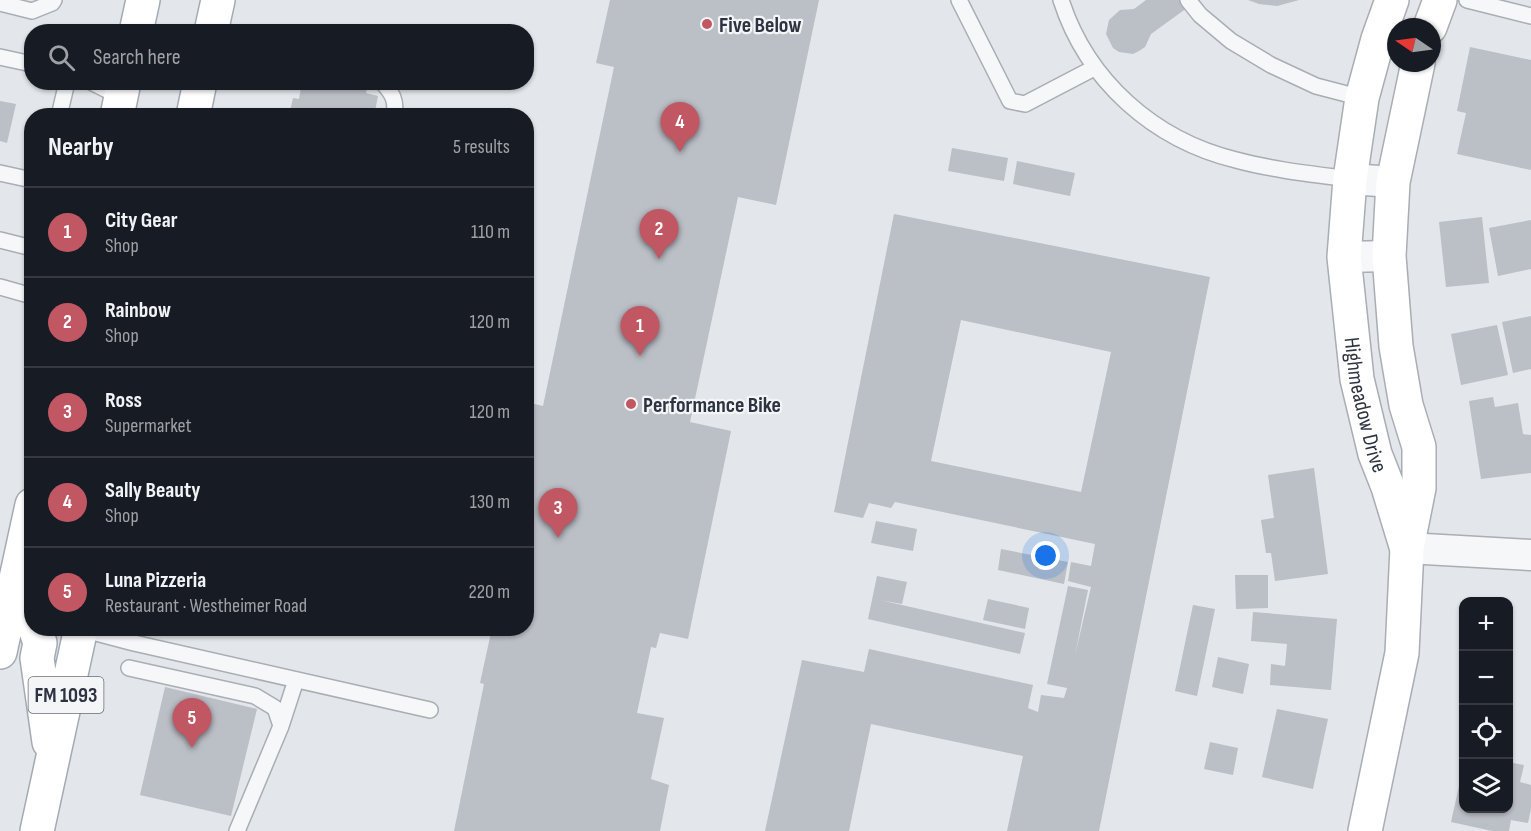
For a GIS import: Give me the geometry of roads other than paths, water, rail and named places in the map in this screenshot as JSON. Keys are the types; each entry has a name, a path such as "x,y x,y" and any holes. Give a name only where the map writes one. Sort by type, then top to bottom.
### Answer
{"street":[{"path":"138,24 143,0"},
{"path":"213,24 218,0"},
{"name":"Highmeadow Drive","path":"1392,0 1378,39 1362,98 1350,180 1344,257 1357,379 1375,454 1407,548"},
{"path":"1433,18 1440,0"},
{"name":"Highmeadow Drive","path":"1365,831 1402,653 1407,548 1419,488 1419,447 1406,405 1396,345 1389,256 1393,182 1416,72"},
{"path":"195,108 198,90"},
{"path":"1350,180 1393,182"},
{"path":"1344,257 1389,256"},
{"path":"1407,548 1531,555"},
{"path":"0,652 14,613 24,553"},
{"path":"38,636 40,643 37,658 52,762"},
{"name":"FM 1093","path":"37,831 79,636"}],"lane":[{"path":"0,3 32,11 54,0"},
{"path":"958,0 1010,101 1025,104 1031,102 1094,68"},
{"path":"1061,0 1067,18 1102,79 1131,107 1163,131 1199,149 1236,160 1350,180"},
{"path":"1188,0 1200,15 1231,41 1271,65 1316,86 1362,98"},
{"path":"1467,0 1512,5 1531,16"},
{"path":"0,57 24,62"},
{"path":"61,108 65,90"},
{"path":"106,90 121,98"},
{"path":"390,90 393,93 395,108"},
{"path":"0,165 24,169"},
{"path":"0,173 24,178"},
{"path":"0,240 24,246"},
{"path":"0,287 24,294"},
{"path":"107,636 430,710"},
{"path":"129,668 255,696 275,708 281,726"},
{"path":"237,831 281,726 296,680"}],"place":[{"name":"Five Below","path":"707,24"},
{"name":"Sally Beauty","path":"680,152"},
{"name":"Rainbow","path":"659,259"},
{"name":"City Gear","path":"640,356"},
{"name":"Performance Bike","path":"631,404"},
{"name":"Ross","path":"558,538"},
{"name":"Luna Pizzeria","path":"192,748"}]}
